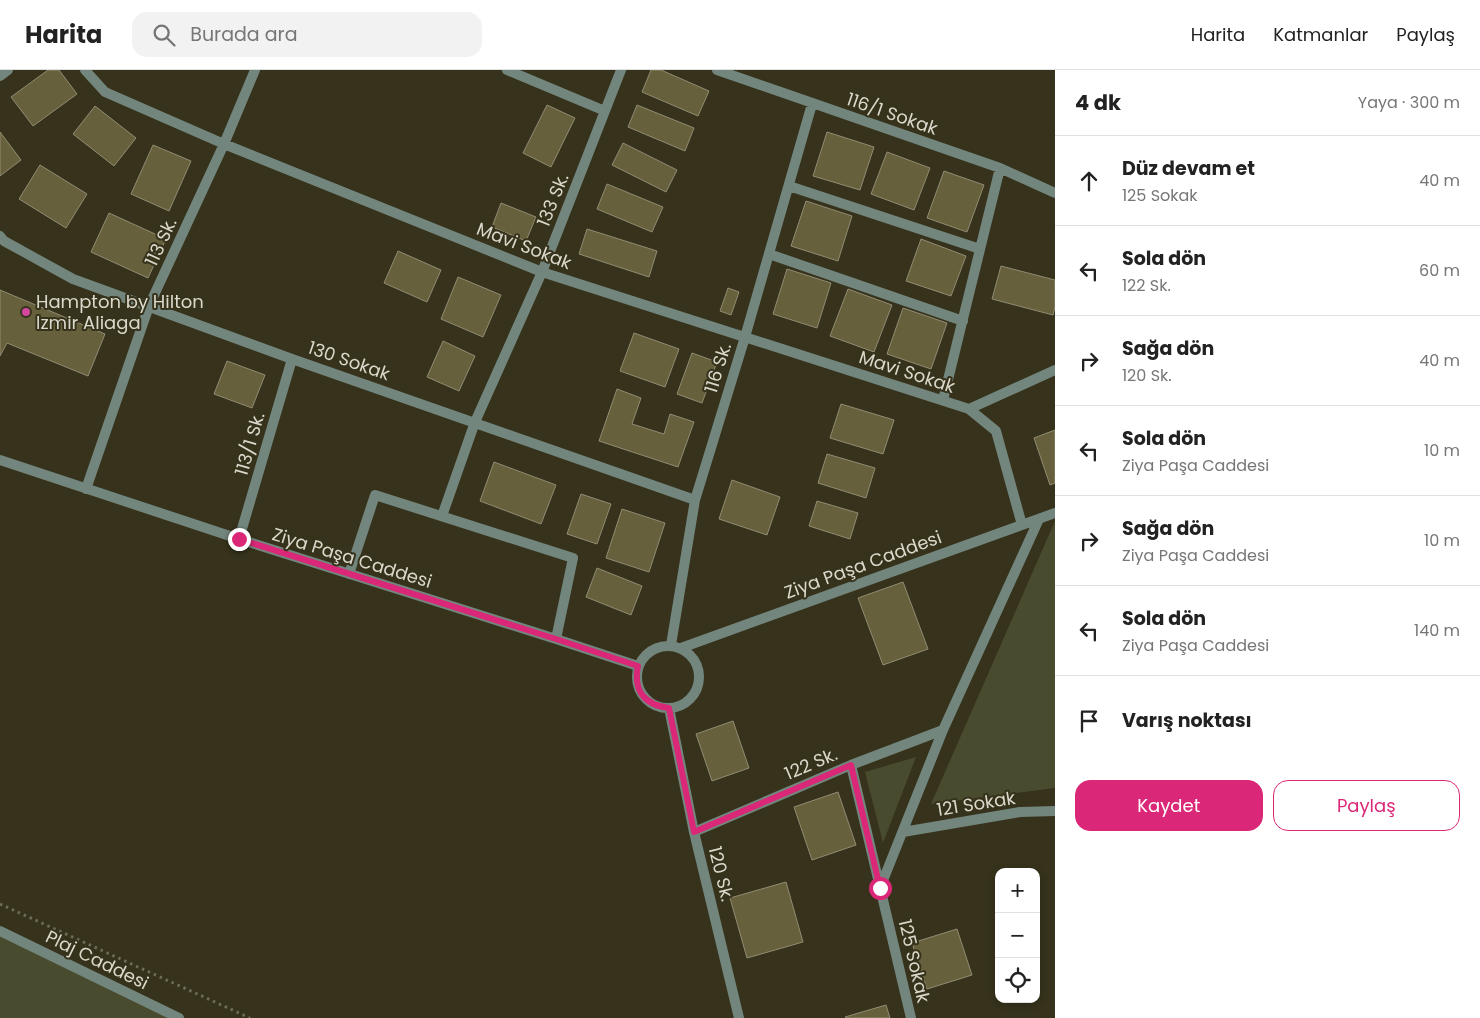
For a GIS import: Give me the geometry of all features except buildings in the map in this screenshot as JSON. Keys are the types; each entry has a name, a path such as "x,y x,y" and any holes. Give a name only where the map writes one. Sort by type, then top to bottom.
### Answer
{"street":[{"path":"0,76 8,70"},
{"name":"Mavi Sokak","path":"85,70 105,92 224,144 542,272 970,409"},
{"name":"113 Sk.","path":"86,489 149,306 224,144 255,70"},
{"path":"507,70 605,111"},
{"name":"133 Sk.","path":"442,516 475,422 542,272 621,70"},
{"name":"116/1 Sokak","path":"717,70 1000,168 1055,193"},
{"name":"116 Sk.","path":"676,647 695,500 812,104"},
{"path":"943,400 1000,168"},
{"path":"789,186 980,249"},
{"name":"130 Sokak","path":"0,236 4,241 73,279 292,359 695,500"},
{"path":"769,254 963,321"},
{"name":"113/1 Sk.","path":"239,539 292,359"},
{"path":"1022,525 996,431 970,409 1055,370"},
{"name":"Ziya Paşa Caddesi","path":"0,460 239,539 638,666 643,657 651,650 661,646 676,647 1055,513"},
{"path":"349,574 375,495 442,516 573,558 556,639"},
{"path":"880,888 943,730 1039,519"},
{"path":"638,666 636,676 638,686 642,695 649,702 659,707 679,706 688,701 694,692 698,683 699,673 696,663 690,654 676,647"},
{"name":"120 Sk.","path":"669,708 694,832 739,1018"},
{"name":"122 Sk.","path":"694,832 851,765 943,730"},
{"name":"125 Sokak","path":"851,765 911,1018"},
{"name":"121 Sokak","path":"903,832 1020,812 1055,811"},
{"name":"Plaj Caddesi","path":"0,931 179,1018"}],"path":[{"path":"0,904 250,1018"}],"green space":[{"path":"1055,521 1055,788 931,804"},
{"path":"916,757 883,843 865,772"},
{"path":"0,931 179,1018 0,1018"}],"place":[{"name":"Hampton by Hilton Izmir Aliaga","path":"26,312"}],"route":[{"path":"239,539 638,666 636,676 642,695 649,702 659,707 669,708 694,832 851,765 880,888"}]}
